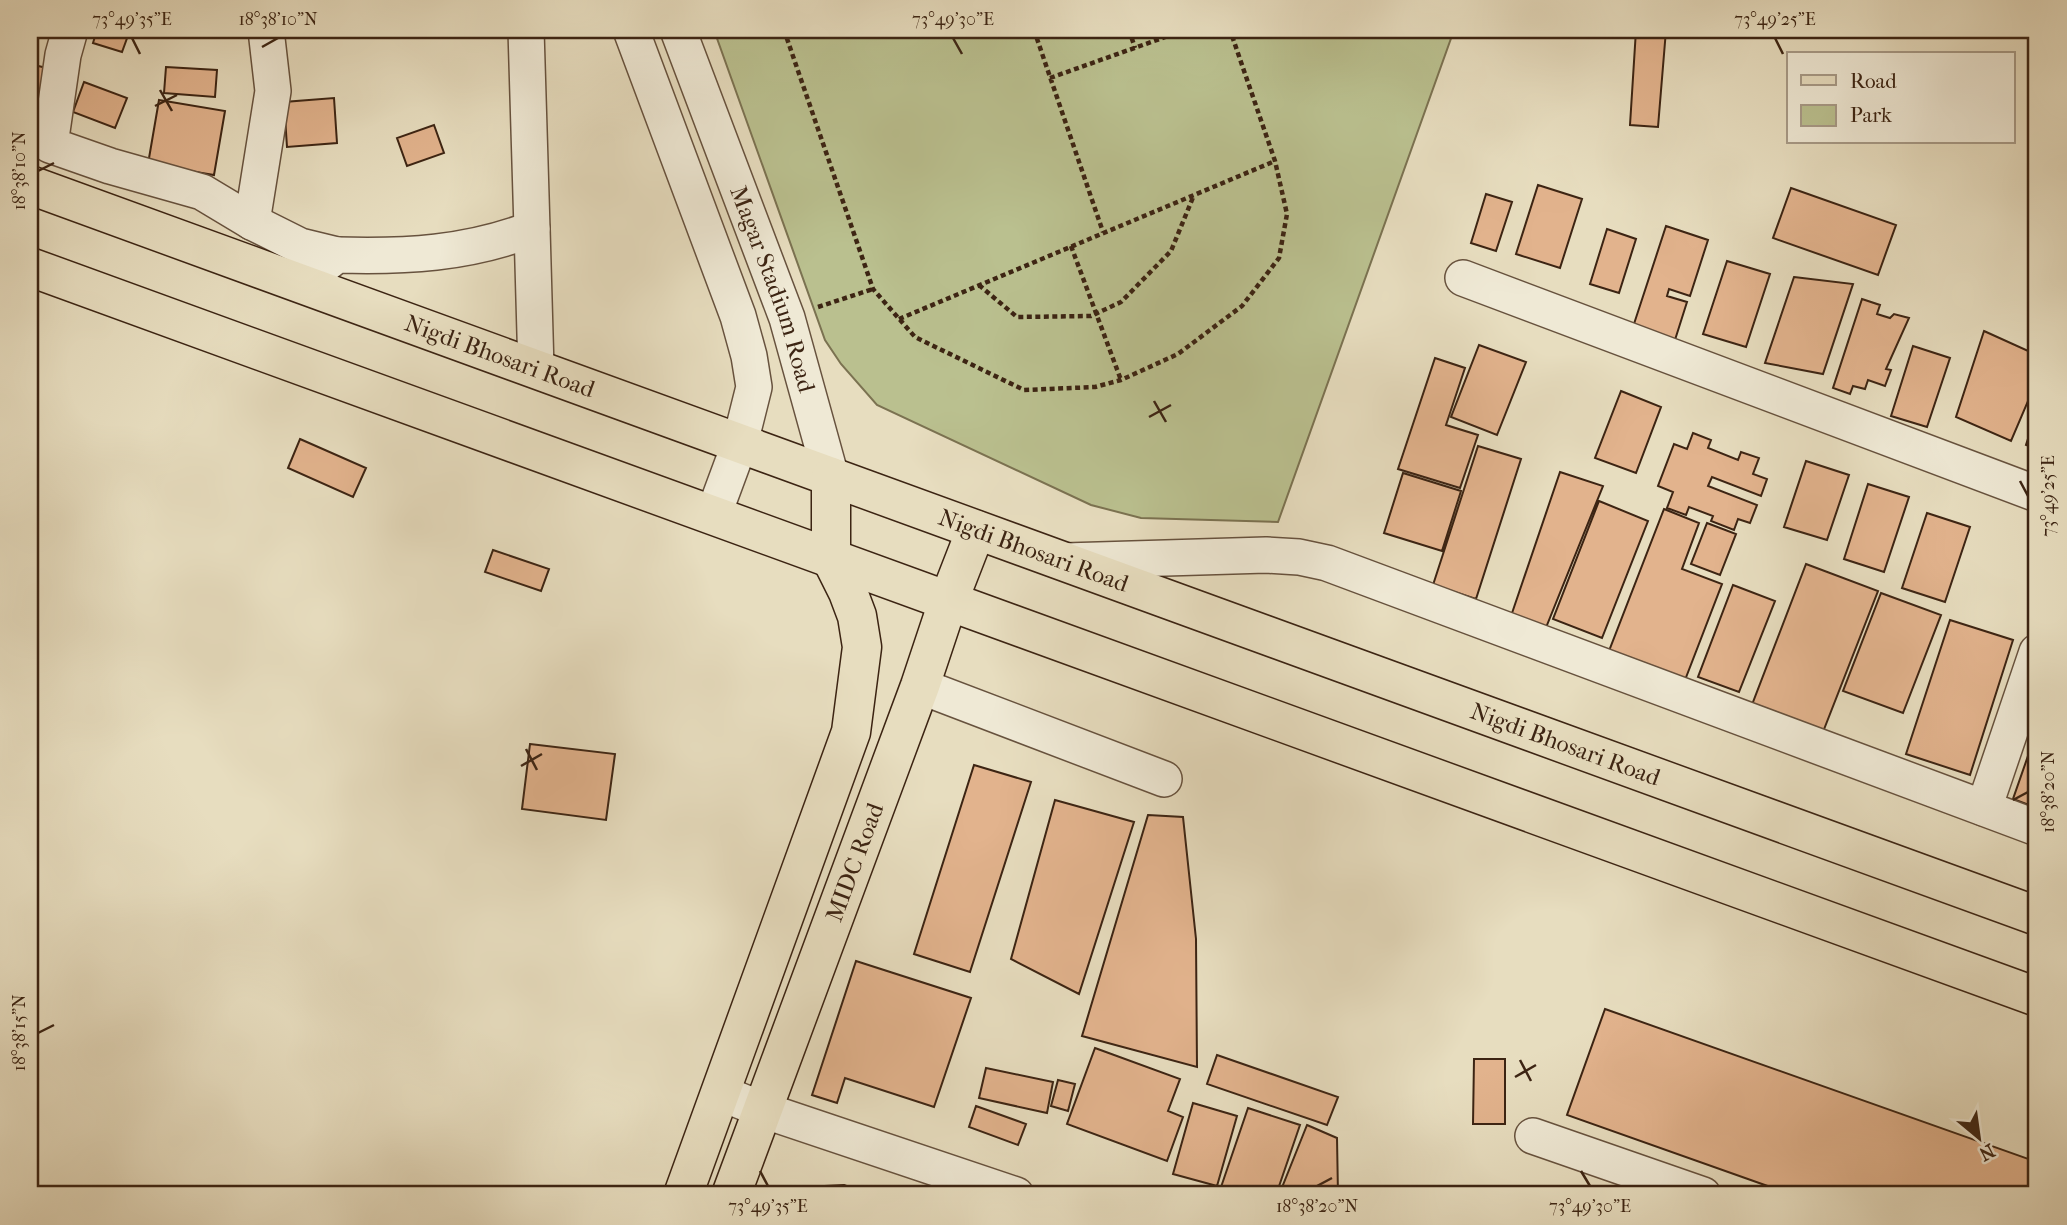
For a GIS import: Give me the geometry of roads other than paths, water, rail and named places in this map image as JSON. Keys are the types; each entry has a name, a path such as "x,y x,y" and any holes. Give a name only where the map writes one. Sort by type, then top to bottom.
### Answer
{"main road":[{"name":"Nigdi Bhosari Road","path":"30,185 2037,916"},
{"path":"30,267 2037,997"},
{"name":"Magar Stadium Road","path":"831,477 831,558"},
{"name":"MIDC Road","path":"731,1195 976,530"},
{"path":"683,1195 850,733 862,647 857,617 831,558"}],"street":[{"path":"69,30 62,55 50,145 110,166 202,192 252,222 300,246 337,255 386,256 454,251 508,238 532,229"},
{"path":"252,222 273,91 266,30"},
{"path":"527,30 536,369"},
{"name":"Magar Stadium Road","path":"631,30 738,316 749,356 754,387 740,443 713,516"},
{"name":"Magar Stadium Road","path":"678,30 787,318 831,477"},
{"path":"300,283 337,255"},
{"path":"1463,278 2037,494"},
{"path":"1062,561 1266,555 1299,557 1327,563 2037,828"},
{"path":"1984,808 2037,652"},
{"path":"920,686 1164,779"},
{"path":"721,1093 763,1110 1016,1195"},
{"path":"1533,1136 1702,1195"}]}
